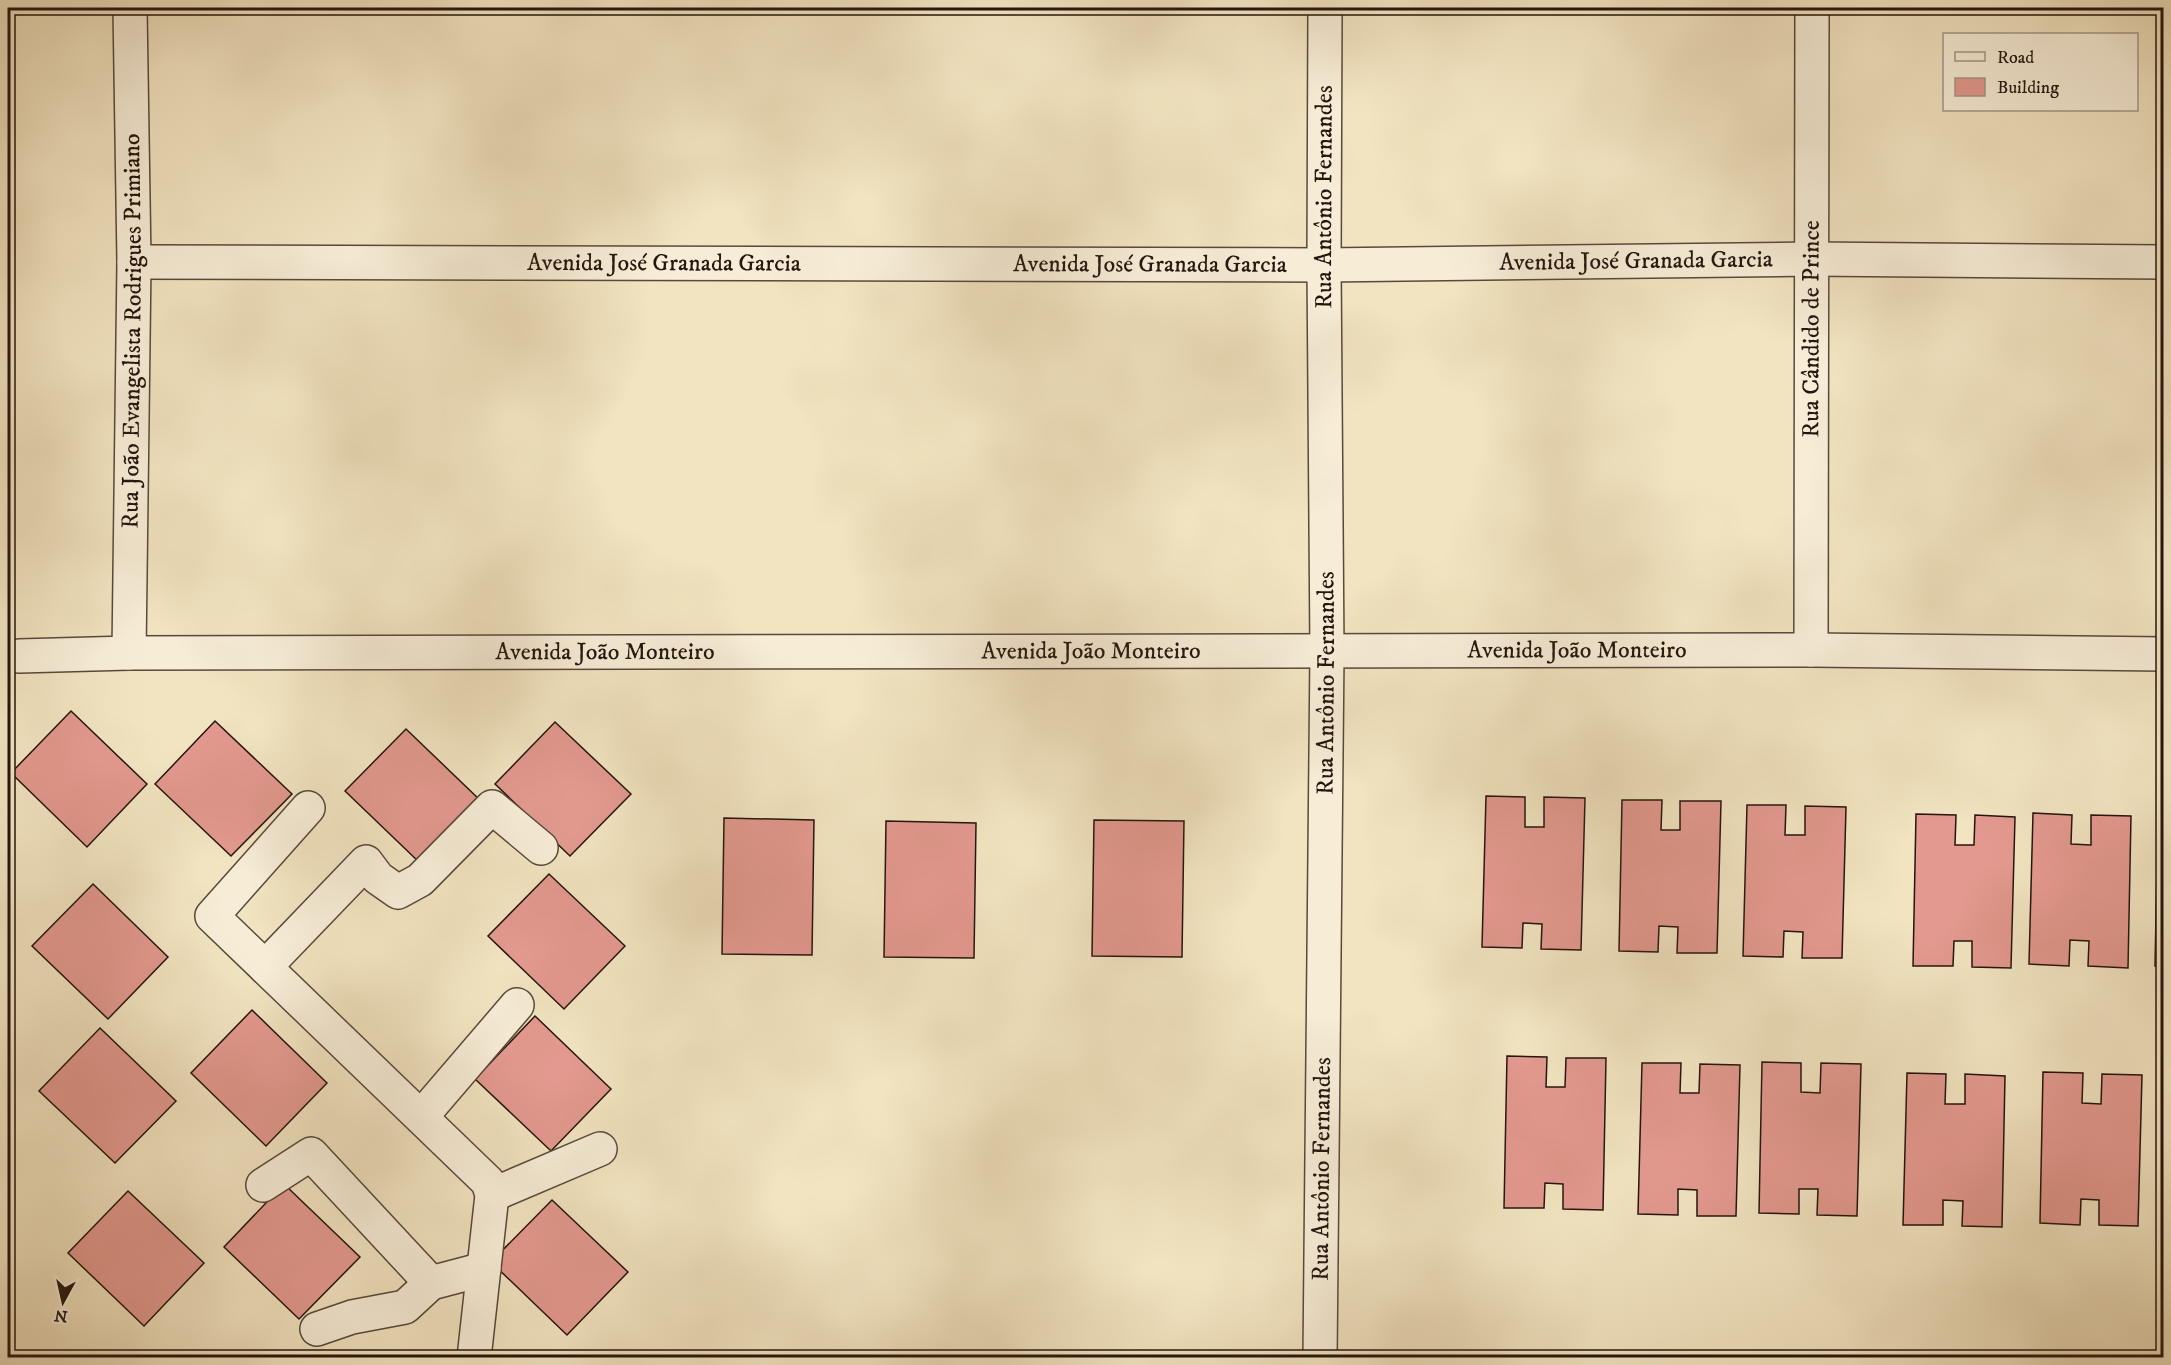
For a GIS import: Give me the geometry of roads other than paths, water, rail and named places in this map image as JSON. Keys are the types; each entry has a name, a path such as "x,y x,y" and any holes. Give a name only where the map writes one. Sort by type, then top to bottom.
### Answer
{"street":[{"name":"Rua João Evangelista Rodrigues Primiano","path":"129,653 134,262 130,8"},
{"name":"Rua Antônio Fernandes","path":"1320,1358 1327,652 1324,8"},
{"name":"Rua Cândido de Prince","path":"1811,650 1812,8"},
{"name":"Avenida José Granada Garcia","path":"134,262 1324,265 1811,259 2163,262"},
{"name":"Avenida João Monteiro","path":"19,656 129,653 1811,650 2163,654"},
{"path":"265,967 366,862 378,878 398,892 420,880 492,807 541,848"},
{"path":"308,808 212,916 488,1182 492,1195 474,1358"},
{"path":"421,1117 517,1005"},
{"path":"492,1195 600,1149"},
{"path":"263,1185 311,1155 431,1283"},
{"path":"317,1329 352,1317 405,1307 431,1283 484,1269"}]}
